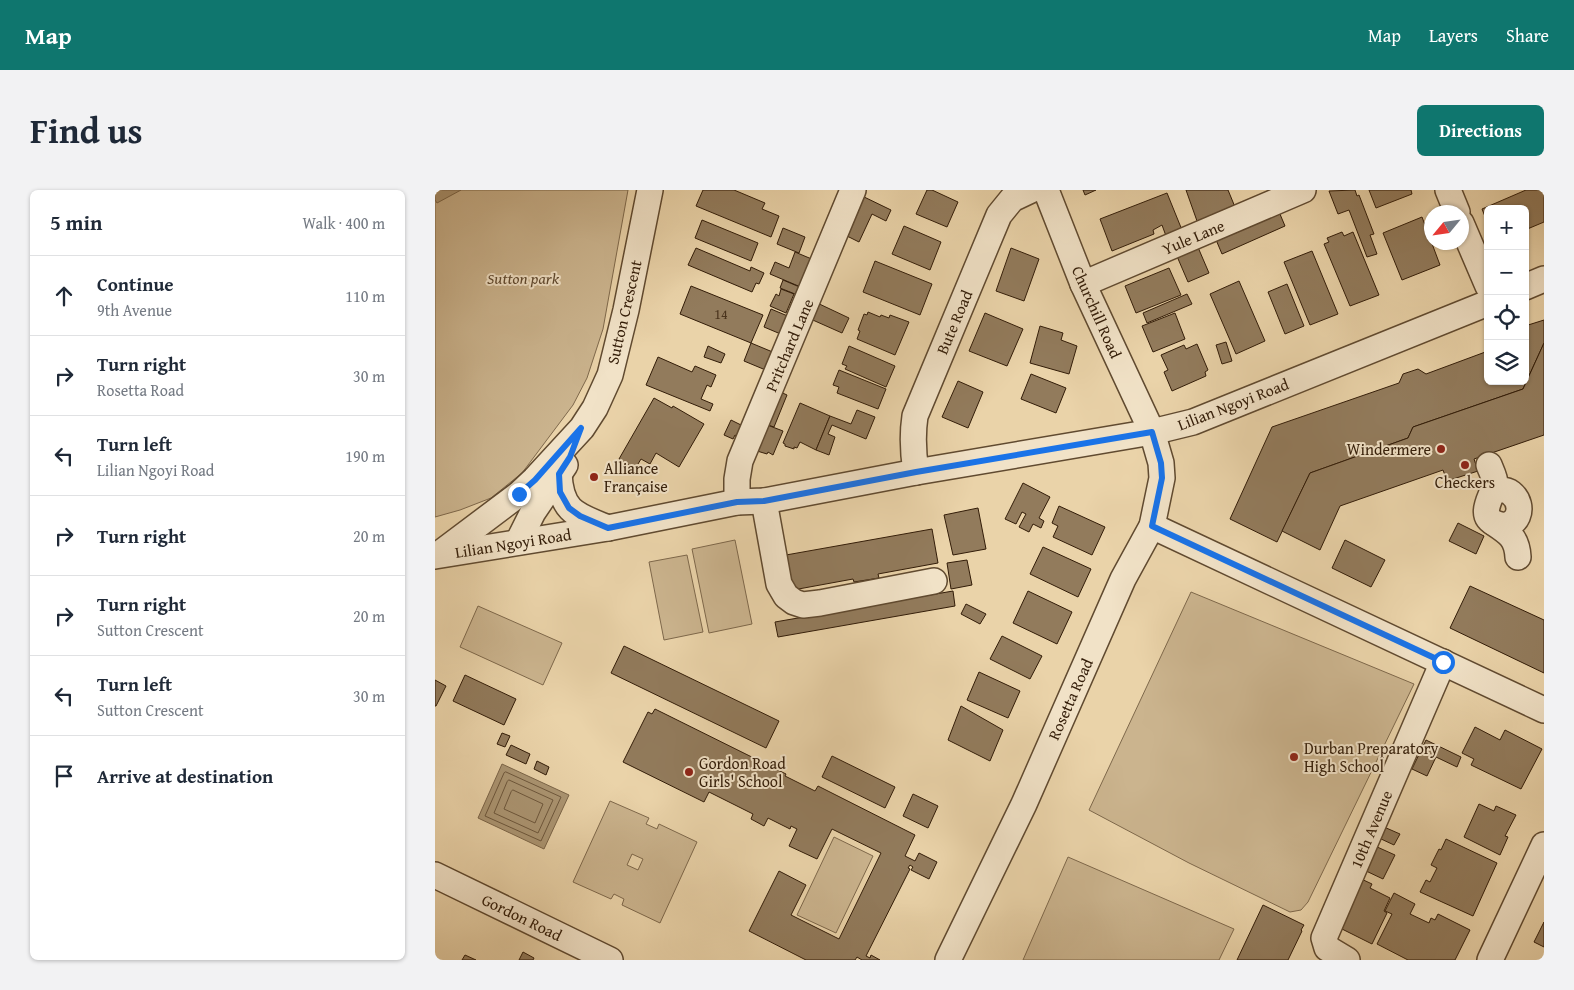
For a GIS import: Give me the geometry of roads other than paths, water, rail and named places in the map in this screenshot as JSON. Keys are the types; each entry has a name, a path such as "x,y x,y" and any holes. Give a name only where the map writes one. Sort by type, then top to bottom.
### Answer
{"street":[{"name":"Sutton Crescent","path":"437,555 535,480 581,428 595,408 610,375 626,310 650,190"},
{"name":"Pritchard Lane","path":"737,502 737,479 741,461 853,190"},
{"name":"Bute Road","path":"916,472 912,437 915,416 999,215 1012,199 1031,190"},
{"name":"Churchill Road","path":"1046,190 1083,284 1152,432"},
{"name":"Yule Lane","path":"1083,284 1303,190"},
{"path":"1448,190 1454,205"},
{"path":"1469,242 1484,277"},
{"path":"1529,285 1544,279"},
{"name":"Lilian Ngoyi Road","path":"437,555 608,528 737,502 764,501 916,472 1152,432 1193,422 1484,305"},
{"name":"Sutton Crescent","path":"518,542 533,512 570,457 581,428"},
{"name":"Rosetta Road","path":"948,960 1024,804 1123,579 1152,526 1162,478 1161,463 1152,432"},
{"path":"1489,465 1495,483 1493,489 1511,493 1519,505 1520,514 1513,522 1501,525 1494,523 1513,537 1517,545 1518,557"},
{"path":"559,474 560,492 569,508 580,516 608,528"},
{"path":"764,501 779,584 786,596 794,602 803,604 820,603 934,581"},
{"path":"1152,526 1544,710"},
{"name":"10th Avenue","path":"1347,960 1327,948 1324,938 1443,662"},
{"path":"1489,960 1544,844"},
{"name":"Gordon Road","path":"435,874 610,960"}],"water":[{"path":"435,190 461,190 437,203 435,200"},
{"path":"502,764 569,795 544,849 478,818"}],"place":[{"name":"Windermere","path":"1441,449"},
{"name":"Checkers","path":"1465,465"},
{"name":"Alliance Française","path":"594,477"},
{"name":"Durban Preparatory High School","path":"1294,757"},
{"name":"Gordon Road Girls' School","path":"689,772"}],"park label":[{"name":"Sutton park","path":"523,278"}]}
